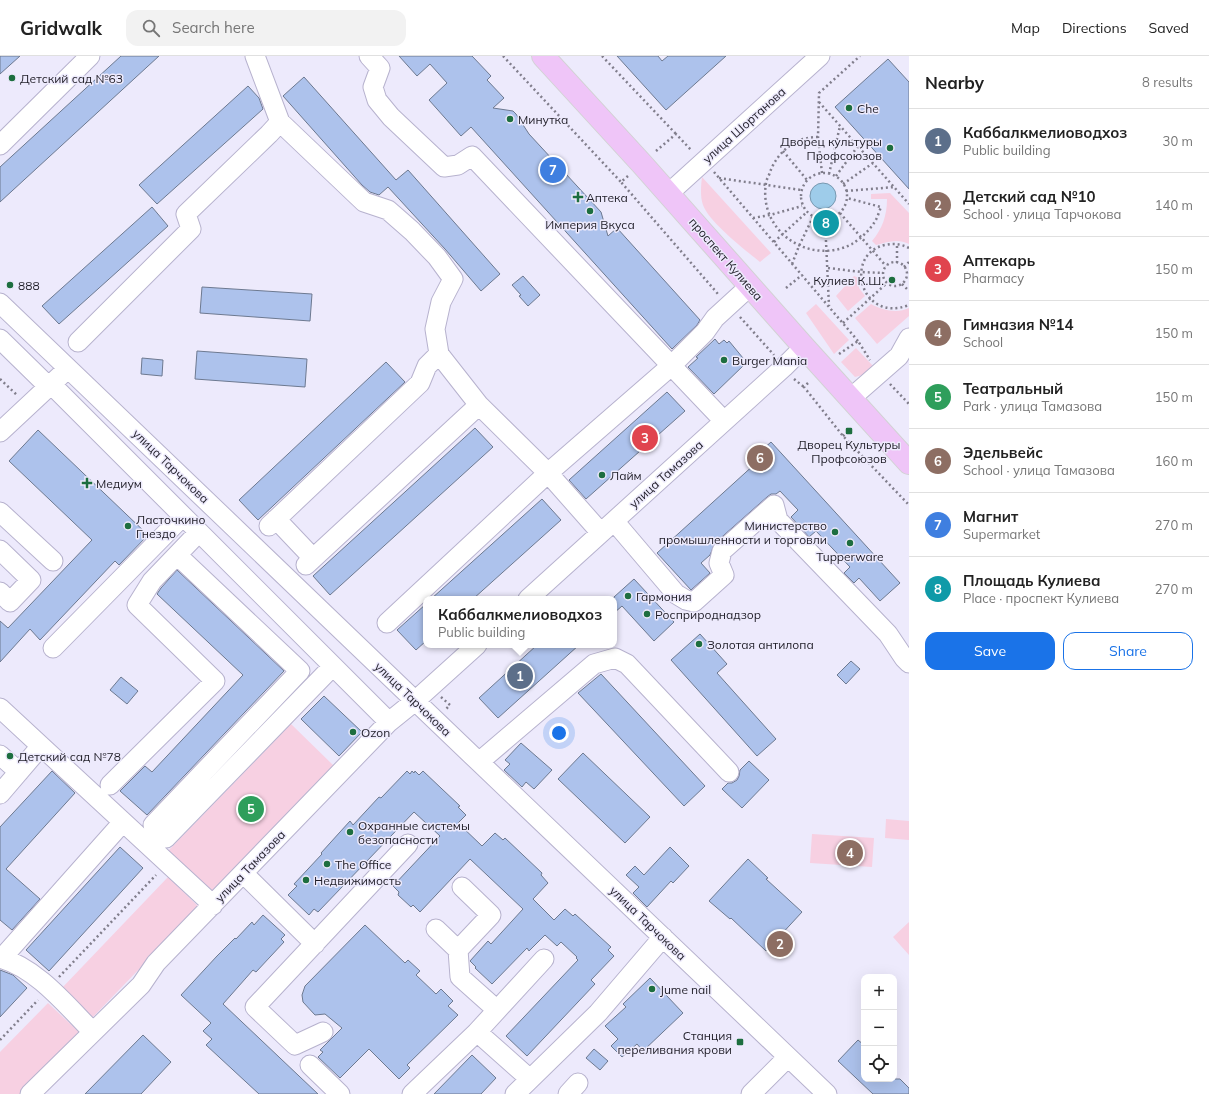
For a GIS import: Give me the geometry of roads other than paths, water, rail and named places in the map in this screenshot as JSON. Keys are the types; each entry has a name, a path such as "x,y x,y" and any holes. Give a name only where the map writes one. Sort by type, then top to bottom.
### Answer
{"main road":[{"name":"проспект Кулиева","path":"543,56 909,463"}],"street":[{"path":"0,145 90,56"},
{"path":"255,56 280,122 364,202 388,210 412,231 437,256 453,279 441,302 434,329 439,354 479,405 548,473 607,527 676,594 686,600 694,602 724,575 719,563 722,551 774,505 778,520 888,634 909,663"},
{"path":"369,56 380,68 373,87 377,100 391,117 444,167 458,165 472,156 724,421"},
{"name":"улица Шортанова","path":"668,194 820,56"},
{"path":"78,342 191,229 186,214 280,122"},
{"path":"387,623 548,473 671,366 705,332 715,318 750,286"},
{"name":"улица Тарчокова","path":"0,303 478,762 663,936 827,1094"},
{"path":"851,398 899,356 909,338"},
{"path":"0,339 50,385 389,722"},
{"name":"улица Тамазова","path":"531,596 784,367 804,347"},
{"path":"439,354 427,366 420,383 273,523 309,562 479,405"},
{"path":"0,432 68,368"},
{"path":"0,512 53,561"},
{"path":"53,648 183,516"},
{"path":"110,785 215,680 137,605 152,581 199,532"},
{"path":"0,550 31,580 10,602 0,592"},
{"path":"177,555 300,671 153,825 166,838 333,666"},
{"name":"улица Тамазова","path":"30,1094 141,985 156,963 244,874 389,722 415,701 474,648"},
{"path":"478,762 594,664 615,658 627,664 729,772"},
{"path":"0,708 213,905"},
{"path":"0,794 41,746"},
{"path":"0,755 19,772"},
{"path":"93,1032 49,988 29,971 1,958 122,822"},
{"path":"324,1032 296,1046 255,1007 408,844"},
{"path":"244,874 315,944"},
{"path":"458,950 491,915 462,887"},
{"path":"436,929 458,950 460,977 497,1010"},
{"path":"515,1094 598,1013 663,936"},
{"path":"412,1094 477,1032 544,959"},
{"path":"477,1032 530,1079"},
{"path":"751,1094 788,1057"},
{"path":"310,1065 340,1094"}],"water":[{"path":"823,183 832,187 836,196 832,205 823,209 814,205 810,196 814,187"}],"place":[{"name":"Детский сад №63","path":"12,78"},
{"name":"Che","path":"849,108"},
{"name":"Минутка","path":"510,119"},
{"name":"Дворец культуры Профсоюзов","path":"890,148"},
{"name":"Магнит","path":"553,170"},
{"name":"Аптека","path":"578,197"},
{"name":"Империя Вкуса","path":"590,211"},
{"name":"Площадь Кулиева","path":"826,223"},
{"name":"Кулиев К.Ш.","path":"892,280"},
{"name":"888","path":"10,285"},
{"name":"Burger Mania","path":"724,360"},
{"name":"Дворец Культуры Профсоюзов","path":"849,431"},
{"name":"Аптекарь","path":"645,438"},
{"name":"Эдельвейс","path":"760,458"},
{"name":"Лайм","path":"602,475"},
{"name":"Медиум","path":"87,483"},
{"name":"Ласточкино Гнездо","path":"128,526"},
{"name":"Министерство промышленности и торговли","path":"835,532"},
{"name":"Tupperware","path":"850,543"},
{"name":"Гармония","path":"628,596"},
{"name":"Росприроднадзор","path":"647,614"},
{"name":"Золотая антилопа","path":"699,644"},
{"name":"Каббалкмелиоводхоз","path":"520,676"},
{"name":"Ozon","path":"353,732"},
{"name":"Детский сад №78","path":"10,756"},
{"name":"Театральный","path":"251,809"},
{"name":"Охранные системы безопасности","path":"350,832"},
{"name":"Гимназия №14","path":"850,853"},
{"name":"The Office","path":"327,864"},
{"name":"Недвижимость","path":"306,880"},
{"name":"Детский сад №10","path":"780,944"},
{"name":"Jume nail","path":"652,989"},
{"name":"Станция переливания крови","path":"740,1042"}]}
